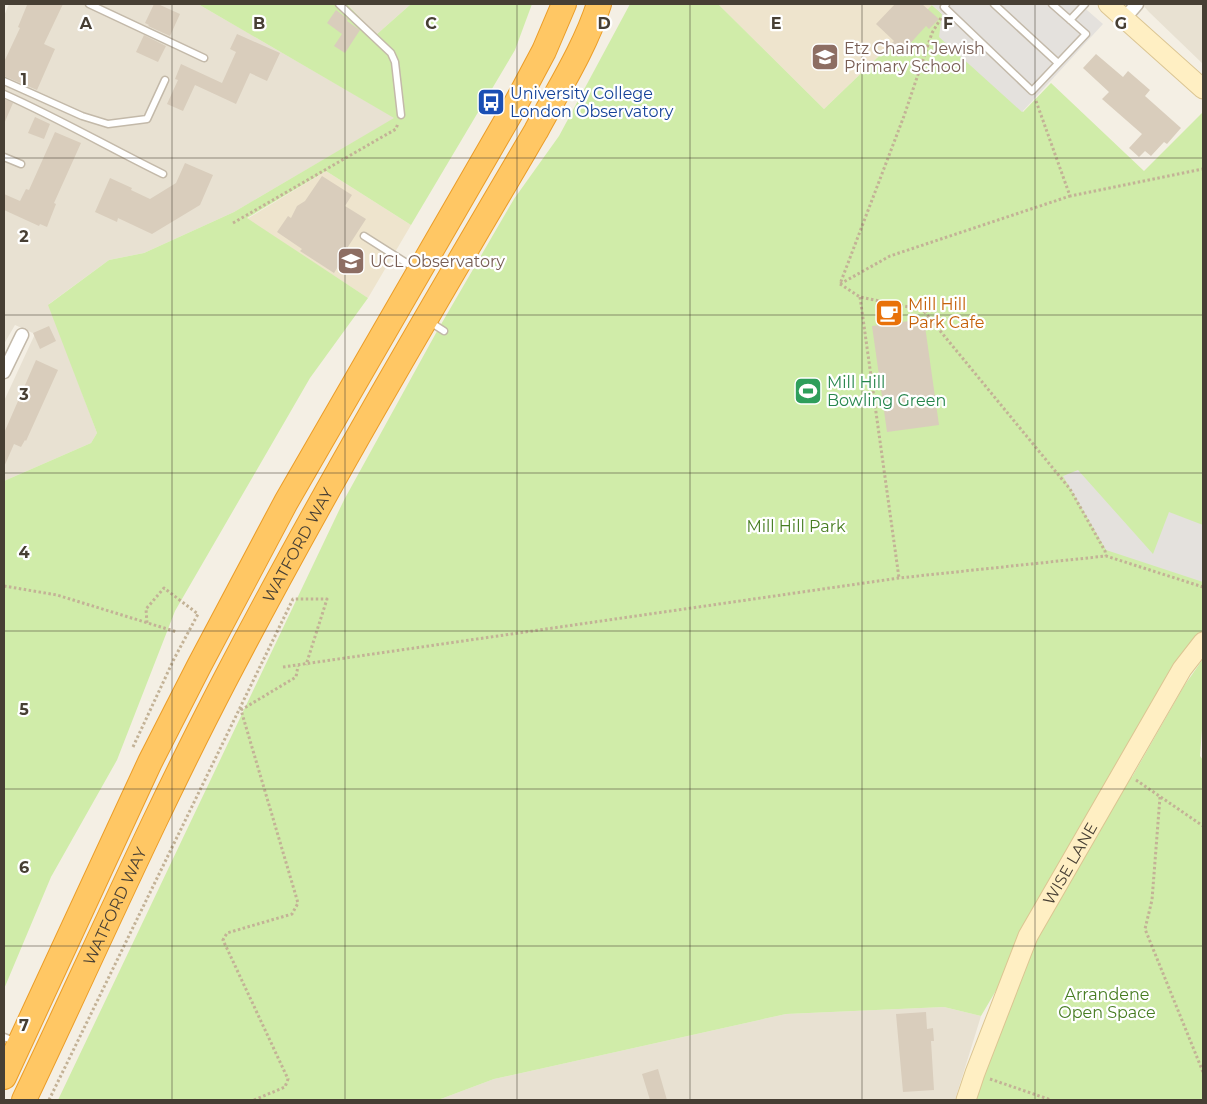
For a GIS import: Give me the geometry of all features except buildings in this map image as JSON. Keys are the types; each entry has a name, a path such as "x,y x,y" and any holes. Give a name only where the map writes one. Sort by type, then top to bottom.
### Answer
{"highway":[{"name":"WATFORD WAY","path":"4,1077 11,1040 199,666 286,502 513,110 544,51 564,4"},
{"name":"WATFORD WAY","path":"24,1100 176,778 226,679 308,524 434,325 563,81 598,4"}],"street":[{"path":"1108,4 1203,89"},
{"path":"1124,18 1137,4"},
{"path":"4,372 22,335"},
{"name":"WISE LANE","path":"966,1100 1028,936 1182,669 1203,642"}],"lane":[{"path":"89,4 204,58"},
{"path":"339,4 391,54 395,62 401,115"},
{"path":"946,4 944,7 1032,91 1086,34 1052,4"},
{"path":"994,4 1058,63"},
{"path":"1070,20 1085,4"},
{"path":"4,81 82,116 108,124 147,119 165,80"},
{"path":"4,94 53,116 116,151 163,174"},
{"path":"4,157 22,164"},
{"path":"364,236 419,271"}],"path":[{"path":"840,284 904,116 932,32 942,16 936,11"},
{"path":"1032,91 1070,196"},
{"path":"233,223 396,129 401,115"},
{"path":"840,284 890,256 1070,196 1203,169"},
{"path":"840,284 860,297 923,310 1070,490 1105,551 1106,556"},
{"path":"860,297 899,578"},
{"path":"283,667 899,578 1106,556 1203,588"},
{"path":"4,586 57,595 177,632"},
{"path":"130,755 174,659 198,614 164,588 146,610 147,623"},
{"path":"49,1100 293,599 327,599 306,665"},
{"path":"254,1100 285,1087 288,1080 223,940 227,933 292,914 298,903 241,710 296,677 298,666"},
{"path":"1124,772 1203,826"},
{"path":"1160,797 1152,900 1146,928 1203,1072"},
{"path":"975,1073 1051,1100"}],"shaded area":[{"path":"9,4 198,4 395,118 234,212 144,253 109,260 49,304 97,433 91,443 4,481 4,401 35,334 15,325 4,344 4,16"},
{"path":"347,4 411,4 376,35"},
{"name":"Etz Chaim Jewish Primary School","path":"718,4 933,4 824,109"},
{"path":"933,4 1080,4 1103,24 1022,112 939,37 942,14"},
{"path":"1142,4 1203,4 1203,64 1149,12"},
{"name":"UCL Observatory","path":"326,171 411,225 368,298 247,219"},
{"path":"1078,470 1153,554 1169,512 1203,525 1203,582 1106,550 1063,476"},
{"path":"944,1007 981,1016 955,1100 438,1100 494,1079 786,1014"}],"green space":[{"path":"198,4 347,4 376,35 411,4 532,4 515,50 411,225 326,171 247,218 368,298 310,378 175,611 117,760 51,877 4,989 4,481 91,443 97,433 48,305 109,260 144,253 234,212 394,118"},
{"name":"Mill Hill Park","path":"630,4 718,4 824,109 932,5 942,14 1023,112 1051,83 1144,171 1203,112 1203,646 1124,772 1132,777 1184,686 1203,659 1203,716 1200,756 1203,760 1203,1100 965,1100 1027,938 981,1016 944,1007 786,1014 494,1079 438,1100 58,1100 344,500 436,333 514,199 559,136"}],"place":[{"name":"Etz Chaim Jewish Primary School","path":"825,57"},
{"name":"University College London Observatory","path":"491,102"},
{"name":"UCL Observatory","path":"351,261"},
{"name":"Mill Hill Park Cafe","path":"889,313"},
{"name":"Mill Hill Bowling Green","path":"808,391"}],"park label":[{"name":"Arrandene Open Space","path":"1107,1003"}]}
